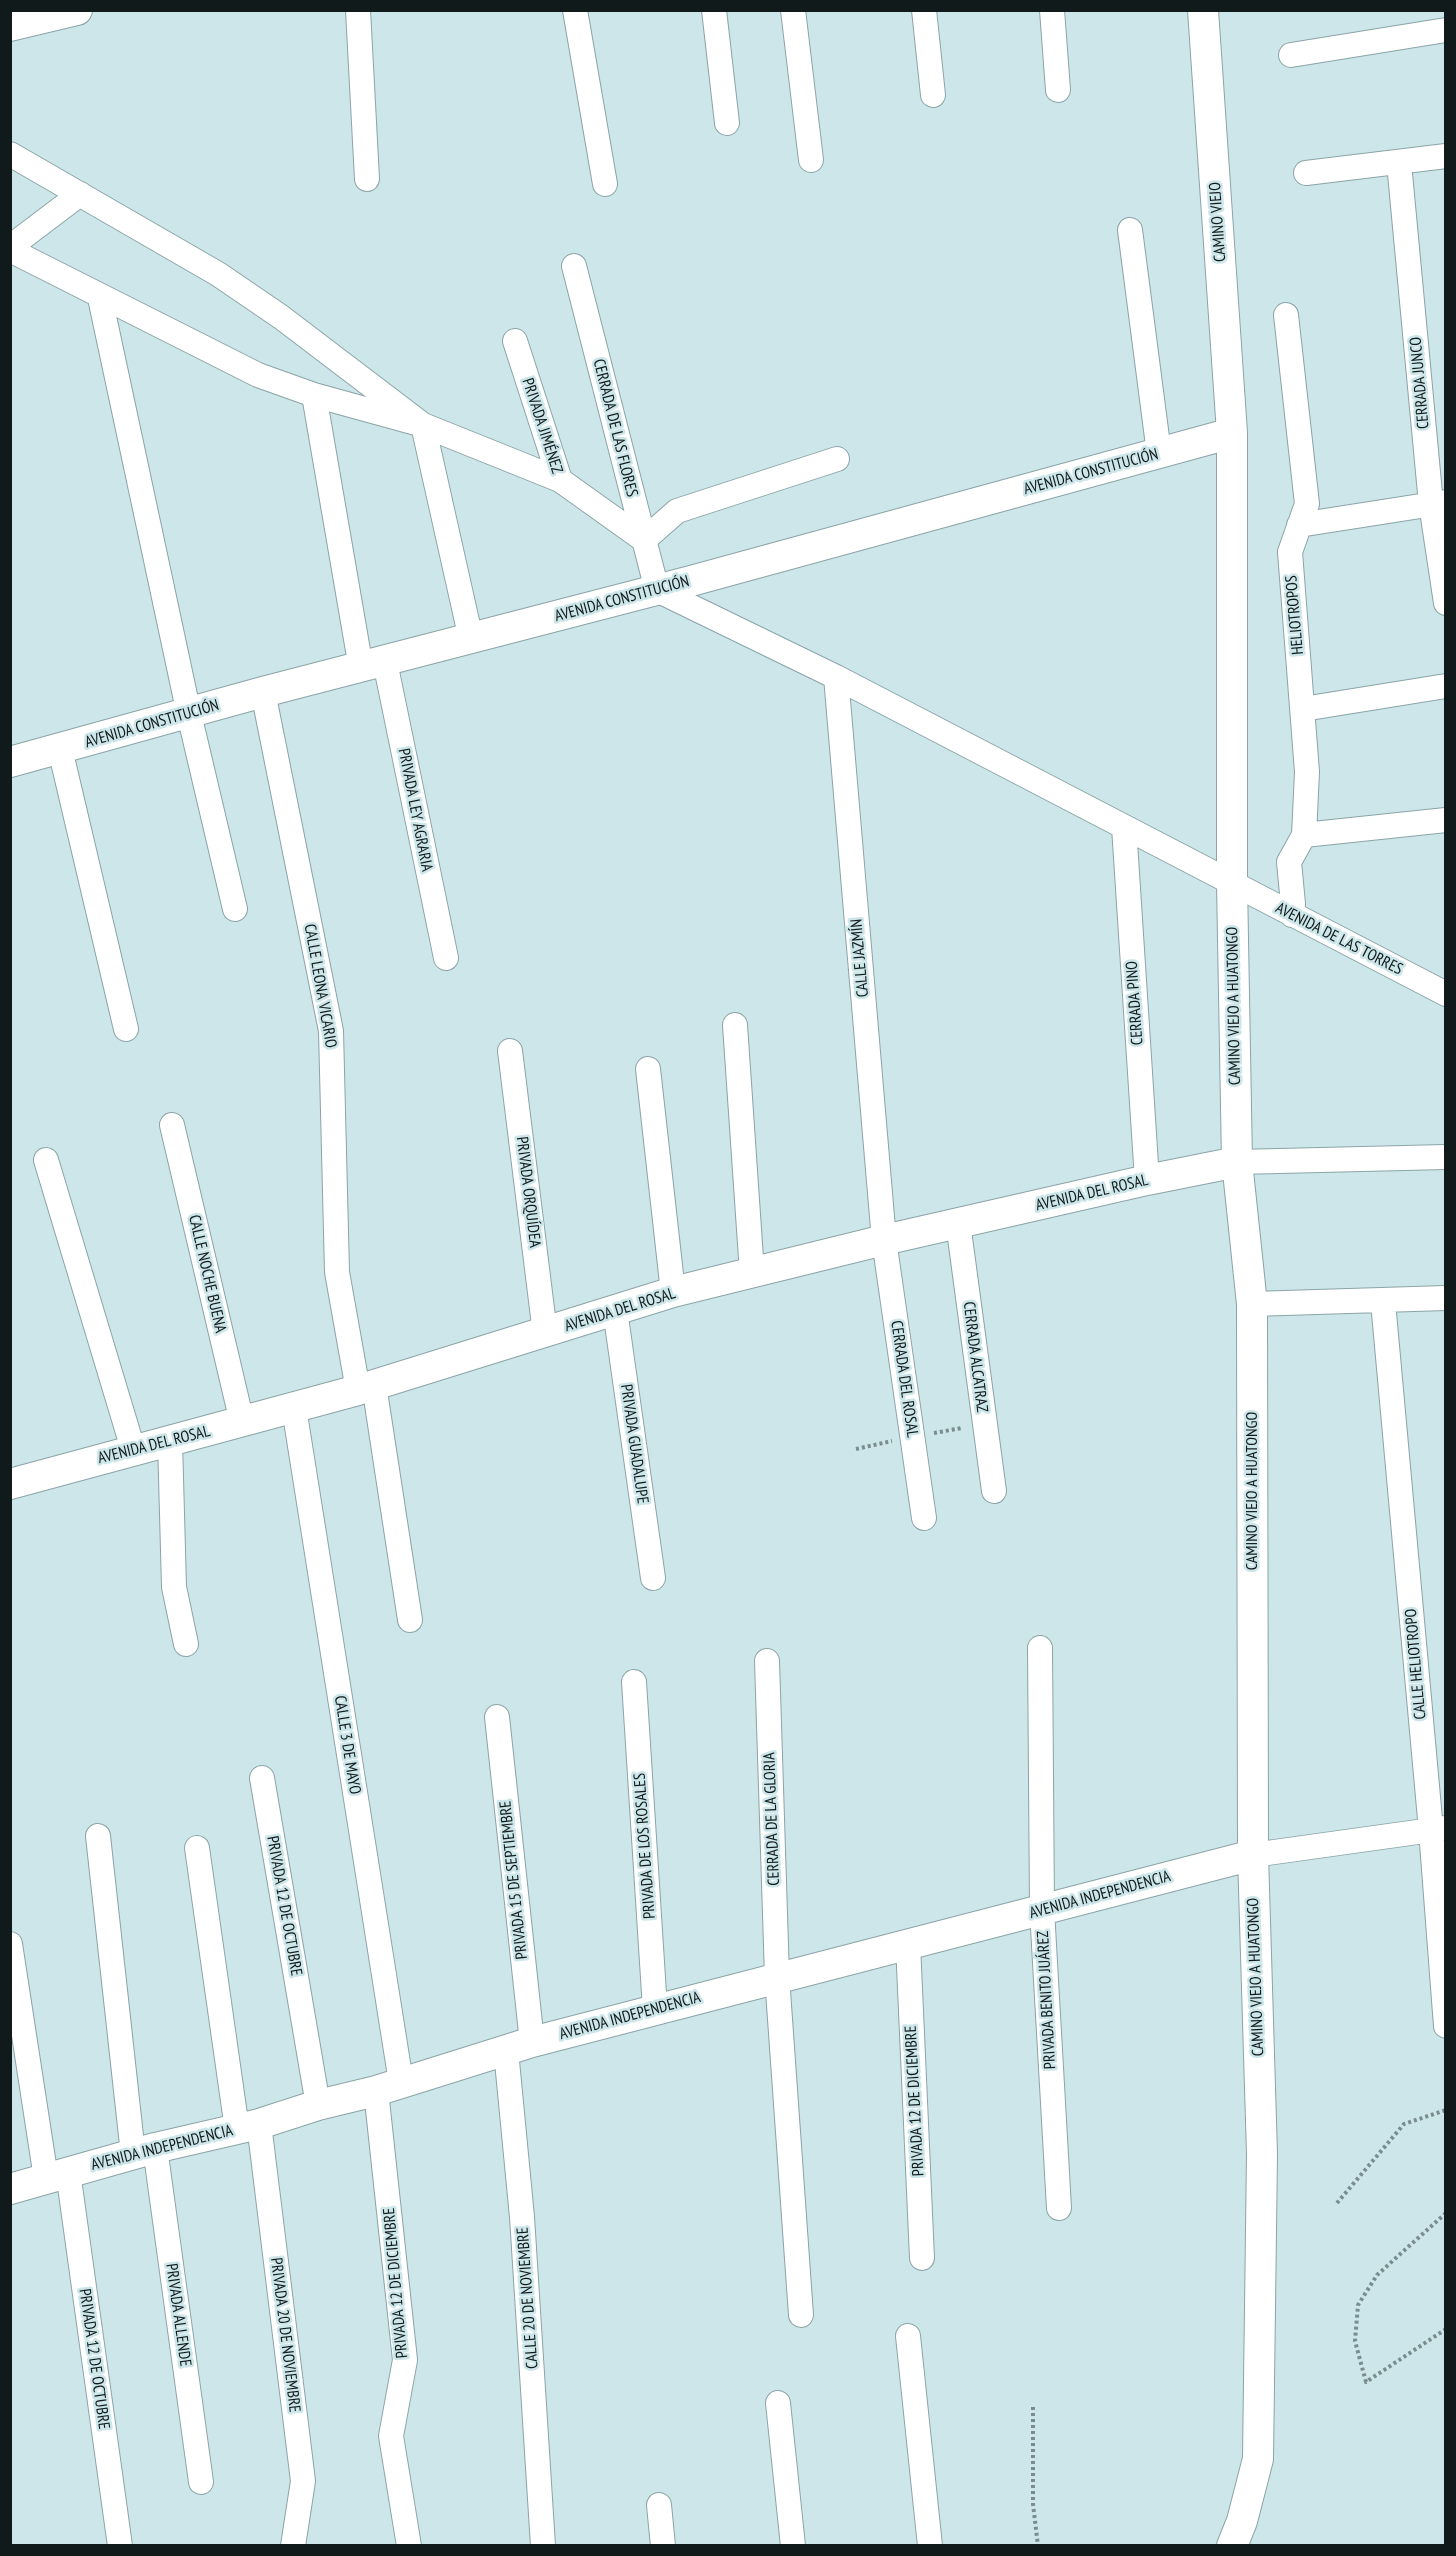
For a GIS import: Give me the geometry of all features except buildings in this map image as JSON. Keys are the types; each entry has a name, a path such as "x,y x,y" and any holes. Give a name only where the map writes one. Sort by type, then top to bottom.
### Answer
{"main road":[{"path":"10,26 77,10"},
{"name":"CAMINO VIEJO","path":"1203,10 1232,433"},
{"name":"AVENIDA CONSTITUCIÓN","path":"10,762 263,692 657,590 1232,433"},
{"name":"CAMINO VIEJO A HUATONGO","path":"1232,433 1232,883 1237,1162 1252,1304 1252,1855 1262,2154 1258,2459 1242,2521 1232,2546"},
{"name":"AVENIDA DEL ROSAL","path":"10,1484 132,1449 170,1441 366,1388 673,1292 884,1240 1147,1180 1237,1162"},
{"name":"AVENIDA INDEPENDENCIA","path":"10,2189 144,2151 248,2126 519,2046 655,2009 1252,1855"}],"street":[{"path":"358,10 367,179"},
{"path":"575,10 605,184"},
{"path":"714,10 727,123"},
{"path":"793,10 811,160"},
{"path":"924,10 933,95"},
{"path":"1052,10 1058,90"},
{"path":"1291,55 1446,30"},
{"path":"10,154 218,274 281,317 423,425 471,639"},
{"path":"1306,173 1446,156"},
{"name":"CERRADA JUNCO","path":"1399,163 1438,503 1446,603"},
{"path":"80,194 10,249 100,297 258,375 314,395 423,425 560,480"},
{"path":"1130,230 1159,453"},
{"name":"CERRADA DE LAS FLORES","path":"574,266 657,590"},
{"path":"100,297 189,714 236,909"},
{"name":"HELIOTROPOS","path":"1286,315 1307,504 1290,552 1307,772 1304,835 1289,862 1292,915"},
{"name":"PRIVADA JIMÉNEZ","path":"515,341 560,480 644,540"},
{"name":"PRIVADA LEY AGRARIA","path":"314,395 373,665 446,957"},
{"path":"644,540 677,511 837,459"},
{"path":"1299,525 1438,503"},
{"name":"AVENIDA DE LAS TORRES","path":"657,590 836,677 1292,915 1441,989"},
{"name":"CALLE JAZMÍN","path":"836,677 884,1240"},
{"path":"1303,709 1446,686"},
{"name":"CALLE LEONA VICARIO","path":"263,692 331,1031 337,1272 366,1388 410,1620"},
{"path":"60,749 126,1029"},
{"path":"1304,835 1446,820"},
{"name":"CERRADA PINO","path":"1124,826 1147,1180"},
{"path":"735,1025 752,1273"},
{"name":"PRIVADA ORQUÍDEA","path":"510,1051 545,1333"},
{"path":"648,1069 673,1292"},
{"name":"CALLE NOCHE BUENA","path":"172,1125 242,1422"},
{"path":"1237,1162 1446,1157"},
{"path":"46,1160 132,1449"},
{"name":"CERRADA ALCATRAZ","path":"958,1223 994,1491"},
{"name":"CERRADA DEL ROSAL","path":"884,1240 924,1518"},
{"path":"1252,1304 1383,1302 1446,1298"},
{"name":"CALLE HELIOTROPO","path":"1383,1302 1438,1829 1446,2026"},
{"name":"PRIVADA GUADALUPE","path":"615,1310 653,1578"},
{"name":"CALLE 3 DE MAYO","path":"294,1408 388,2086"},
{"path":"170,1441 174,1587 186,1644"},
{"name":"PRIVADA BENITO JUÁREZ","path":"1040,1648 1042,1910 1059,2208"},
{"name":"CERRADA DE LA GLORIA","path":"767,1661 777,1977 801,2315"},
{"name":"PRIVADA DE LOS ROSALES","path":"634,1682 655,2009"},
{"name":"PRIVADA 15 DE SEPTIEMBRE","path":"497,1717 514,1887 519,2046"},
{"name":"PRIVADA 12 DE OCTUBRE","path":"262,1778 318,2105"},
{"path":"1252,1855 1438,1829"},
{"name":"PRIVADA ALLENDE","path":"98,1836 144,2151 201,2482"},
{"name":"PRIVADA 20 DE NOVIEMBRE","path":"197,1848 248,2126 303,2481 293,2546"},
{"name":"PRIVADA 12 DE OCTUBRE","path":"10,1944 57,2175 120,2546"},
{"name":"PRIVADA 12 DE DICIEMBRE","path":"908,1944 922,2258"},
{"name":"CALLE 20 DE NOVIEMBRE","path":"519,2046 524,2252 543,2546"},
{"name":"PRIVADA 12 DE DICIEMBRE","path":"388,2086 405,2360 391,2436 409,2546"},
{"path":"908,2336 930,2546"},
{"path":"778,2403 793,2546"},
{"path":"659,2505 663,2546"}],"path":[{"path":"1336,2203 1404,2124 1446,2110"},
{"path":"1446,2213 1377,2275 1358,2305 1355,2341 1366,2382 1446,2329"},
{"path":"1033,2407 1033,2504 1038,2546"}]}
